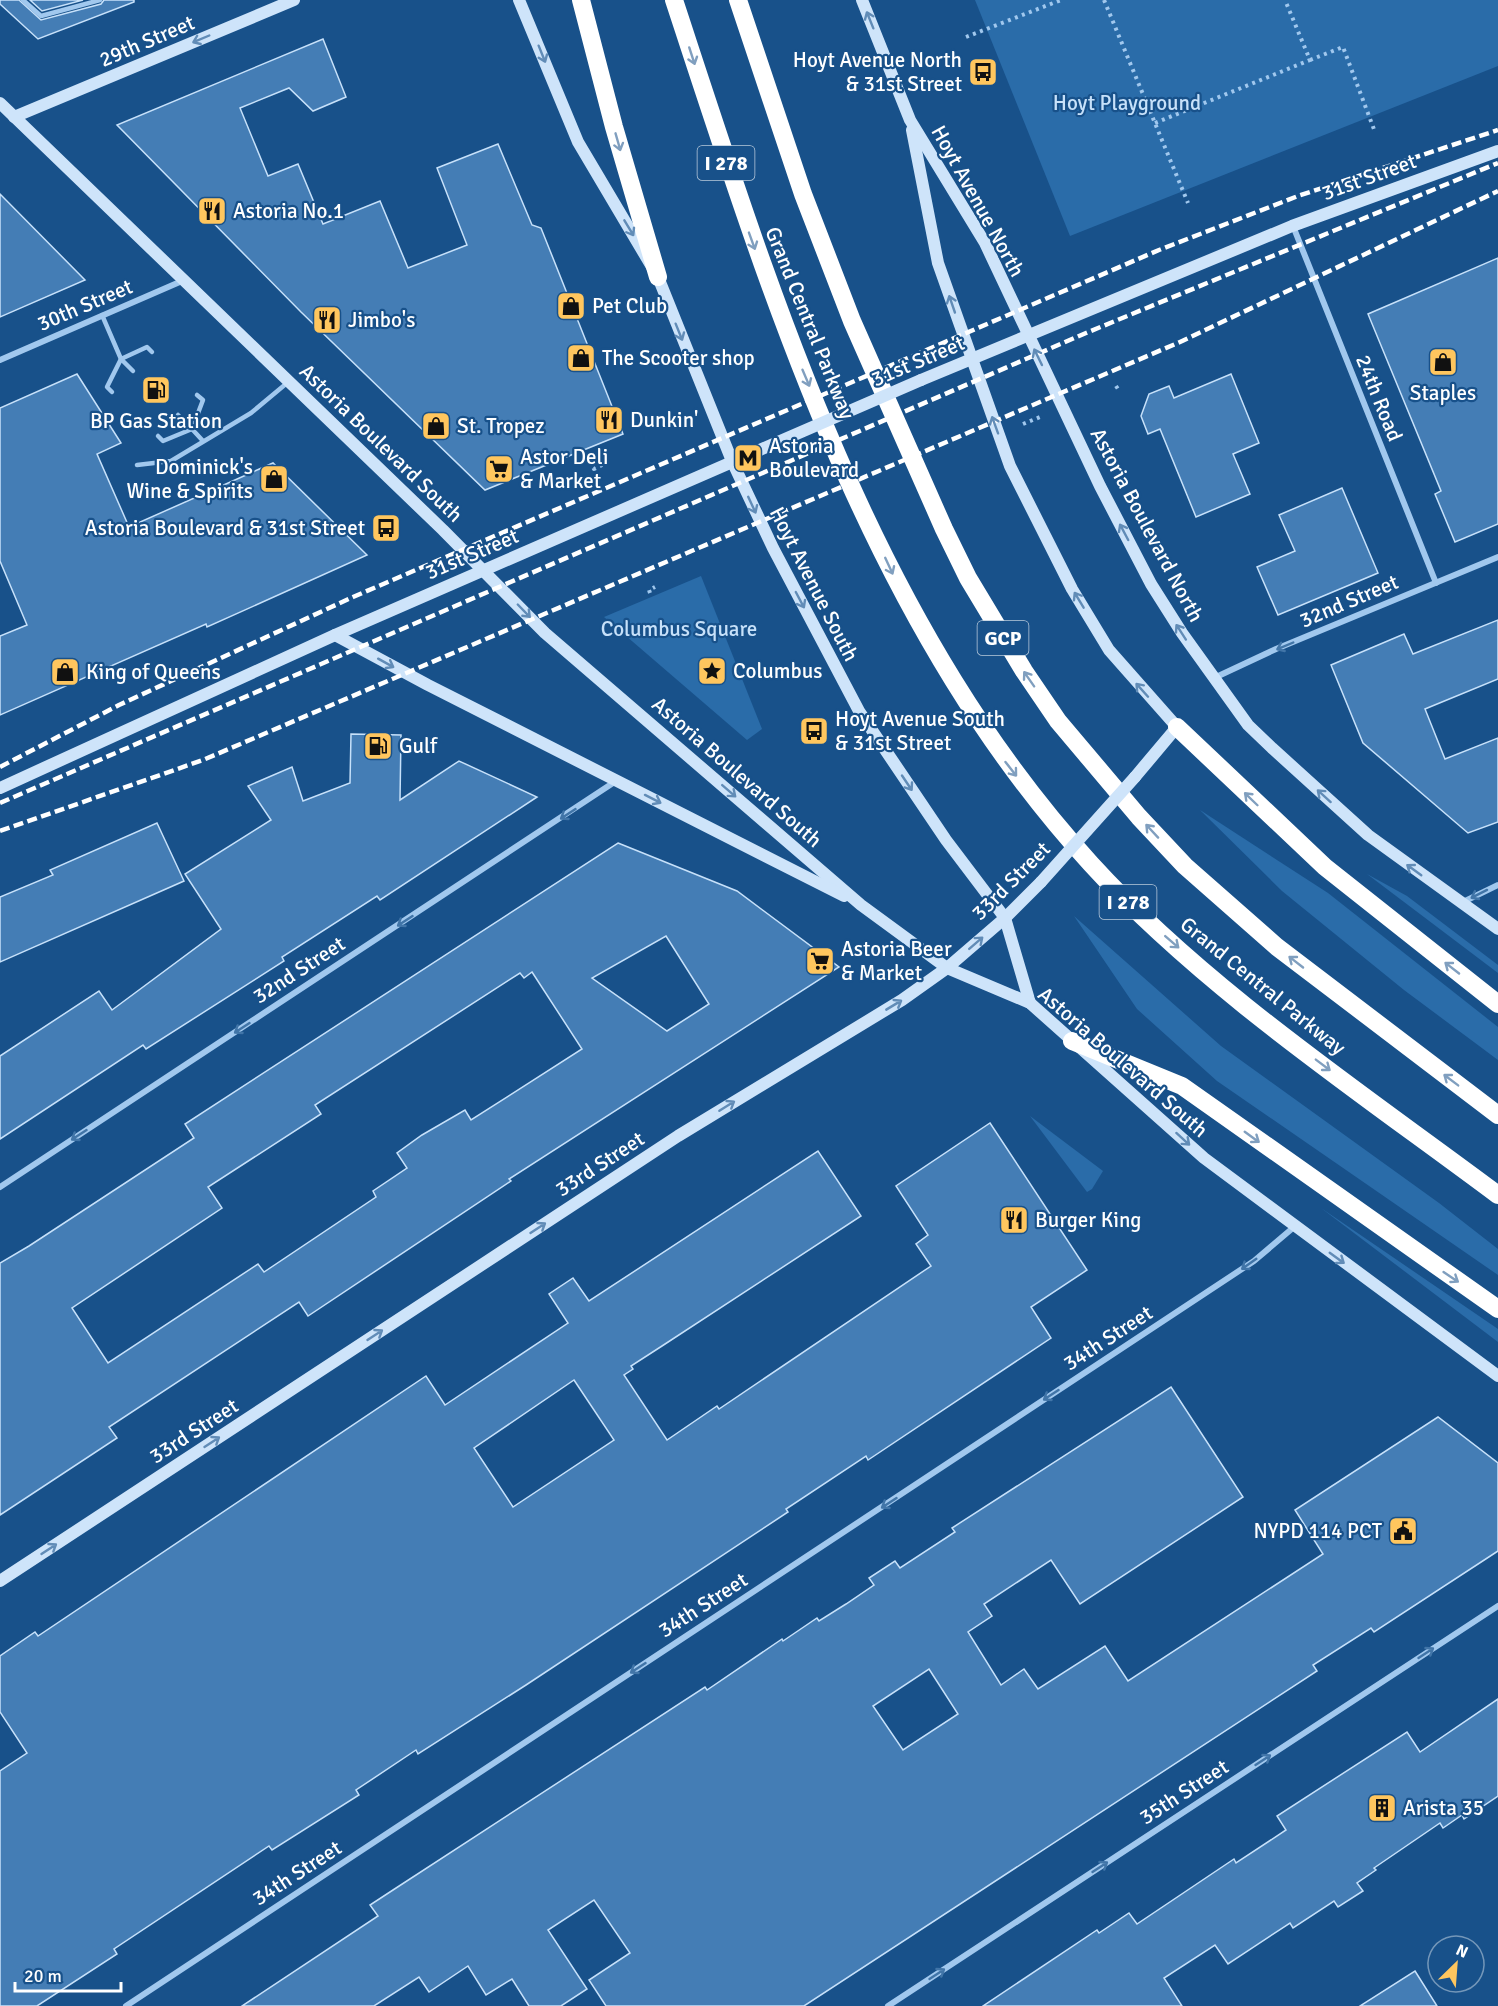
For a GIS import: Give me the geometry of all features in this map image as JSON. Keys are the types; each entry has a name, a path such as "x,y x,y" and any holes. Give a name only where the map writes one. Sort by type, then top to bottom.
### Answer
{"highway":[{"path":"581,0 614,127 658,277"},
{"name":"Grand Central Parkway","path":"674,0 763,271 864,513 925,635 997,750 1037,803 1092,866 1144,917 1265,1019 1498,1195"},
{"name":"Grand Central Parkway","path":"738,0 803,194 852,321 944,529 968,578 1024,671 1058,721 1139,817 1185,866 1277,947 1498,1115"},
{"path":"1177,727 1325,867 1498,1004"},
{"path":"1072,1041 1182,1086 1498,1309"}],"main road":[{"name":"29th Street","path":"14,117 294,0"},
{"name":"Hoyt Avenue South","path":"519,0 578,142 658,277 732,462 773,548 859,711 946,840 1005,918 1030,1003"},
{"name":"Hoyt Avenue North","path":"862,0 910,120 985,243 1027,334"},
{"path":"0,103 14,117"},
{"name":"Astoria Boulevard South","path":"14,117 483,569 545,633 861,905 947,968 1030,1003 1203,1158 1498,1376"},
{"name":"Hoyt Avenue North","path":"910,120 938,263 971,360"},
{"name":"31st Street","path":"0,788 483,569 1027,334 1292,226 1498,151"},
{"name":"Astoria Boulevard North","path":"1027,334 1100,486 1151,584 1213,679 1248,725 1368,836 1498,928"},
{"path":"971,360 1010,466 1072,589 1109,650 1177,727"},
{"path":"335,635 861,905"},
{"name":"33rd Street","path":"0,1581 678,1136 902,1000 947,968 1005,918 1041,882 1177,727"}],"street":[{"name":"24th Road","path":"1292,226 1436,582"},
{"name":"30th Street","path":"0,360 182,280"},
{"name":"32nd Street","path":"1213,679 1498,557"},
{"name":"32nd Street","path":"0,1187 616,781"},
{"path":"1461,904 1498,885"},
{"name":"34th Street","path":"126,2006 1244,1268 1294,1227"},
{"name":"35th Street","path":"888,2006 1498,1606"}],"lane":[{"path":"23,0 41,16 100,0"},
{"path":"102,315 120,359 133,371"},
{"path":"112,392 107,387 120,359 147,347 152,352"},
{"path":"137,465 171,461 251,413 288,382"},
{"path":"158,436 163,441 192,429 203,400 197,395"},
{"path":"178,415 203,441"}],"path":[{"path":"966,37 1061,0"},
{"path":"1104,0 1188,203"},
{"path":"1285,0 1310,60"},
{"path":"1155,123 1343,48 1375,132"},
{"path":"1116,386 1120,392"},
{"path":"1023,424 1040,417"},
{"path":"591,461 594,469 602,465"},
{"path":"650,593 649,590 655,587"}],"green space":[{"name":"Hoyt Playground","path":"975,0 1498,0 1498,66 1070,236"},
{"name":"Columbus Square","path":"701,576 762,729 747,740 604,617"},
{"path":"1200,810 1328,893 1498,1027 1498,1060 1404,990 1282,891"},
{"path":"1367,874 1407,896 1498,965 1498,973"},
{"path":"1074,916 1221,1046 1439,1203 1498,1249 1498,1275 1217,1081 1137,1009"},
{"path":"1030,1116 1103,1171 1092,1189 1087,1192"},
{"path":"1321,1208 1498,1329 1498,1342"}],"building":[{"path":"0,0 19,0 41,20 101,4 104,0 134,0 134,2 38,39 0,4"},
{"path":"30,0 83,0 42,11"},
{"path":"323,39 346,97 313,111 289,88 240,108 268,176 298,164 323,224 380,201 408,268 467,245 437,168 498,144 532,225 541,228 623,434 485,490 301,312 117,125"},
{"path":"0,194 85,280 0,317"},
{"name":"Staples","path":"1498,258 1498,524 1455,542 1435,494 1441,491 1368,314"},
{"path":"77,374 121,443 97,454 129,527 273,463 367,555 207,627 206,624 0,715 0,636 27,625 0,561 0,408"},
{"path":"1231,374 1259,443 1233,454 1250,494 1196,517 1160,429 1148,434 1141,416 1149,394 1169,386 1174,398"},
{"path":"1342,488 1378,573 1278,615 1257,567 1295,551 1279,515"},
{"path":"1498,620 1498,679 1425,709 1445,759 1498,738 1498,822 1468,833 1363,743 1331,665 1404,634 1413,654"},
{"path":"351,734 401,735 400,800 459,761 537,797 380,900 377,896 282,957 284,961 146,1049 143,1045 0,1139 0,1056 99,991 112,1010 221,929 185,874 271,820 248,786 292,767 303,801 350,783"},
{"path":"157,823 184,881 0,962 0,897 53,875 50,870"},
{"path":"618,843 737,891 839,967 509,1179 511,1181 308,1316 299,1302 109,1427 117,1438 0,1515 0,1263 194,1138 185,1124","holes":["666,936 709,1004 667,1031 592,978","532,972 582,1049 471,1120 465,1110 422,1135 397,1153 407,1168 373,1191 376,1197 264,1272 258,1264 108,1363 72,1308 222,1208 208,1187 321,1114 315,1105 520,973 524,978"]},
{"path":"990,1123 1087,1270 1031,1307 1051,1338 868,1460 866,1456 786,1509 788,1512 526,1685 418,1754 416,1750 356,1790 359,1795 272,1850 269,1846 114,1949 117,1954 37,2006 0,2006 0,1771 27,1753 0,1712 0,1656 35,1632 38,1636 426,1376 445,1405 568,1323 549,1294 573,1278 589,1301 818,1151 861,1216 631,1366 633,1369 624,1375 667,1440 717,1406 719,1409 931,1266 916,1244 928,1235 896,1186","holes":["574,1380 614,1440 513,1507 474,1448"]},
{"path":"1171,1387 1243,1497 1080,1604 1051,1560 984,1604 992,1616 968,1632 1001,1685 1024,1669 1038,1689 1105,1646 1128,1681 1323,1554 1295,1510 1438,1417 1498,1463 1498,1551 1374,1632 1371,1628 1313,1665 1317,1671 804,2006 606,2006 589,1980 630,1953 594,1900 548,1930 587,1989 561,2006 529,2006 512,1979 486,1995 468,1966 429,1992 419,1977 374,2006 242,2006 378,1916 370,1905 705,1687 707,1690 782,1639 783,1641 817,1618 819,1621 846,1604 874,1585 869,1578 895,1561 900,1568 955,1532 952,1528","holes":["929,1669 958,1714 903,1750 873,1706"]},
{"path":"1498,1699 1498,1796 1464,1819 1462,1815 1443,1828 1440,1823 1374,1868 1376,1870 1357,1883 1363,1891 1338,1907 1334,1901 1293,1928 1290,1923 1228,1964 1215,1945 1164,1978 1182,2006 983,2006 1097,1930 1099,1933 1129,1913 1137,1924 1234,1859 1236,1863 1286,1830 1277,1816 1407,1732 1420,1752"},
{"path":"1415,1971 1426,1988 1426,1994 1429,1994 1437,2006 1360,2006"}],"railway":[{"path":"0,767 119,705 353,597 1159,250 1298,196 1498,130"},
{"path":"0,803 1086,333 1498,163"},
{"path":"0,831 203,760 1180,342 1498,191"}],"place":[{"name":"Hoyt Avenue North & 31st Street","path":"983,72"},
{"name":"Astoria No.1","path":"212,211"},
{"name":"Pet Club","path":"571,306"},
{"name":"Jimbo's","path":"327,320"},
{"name":"The Scooter shop","path":"581,358"},
{"name":"Staples","path":"1443,362"},
{"name":"BP Gas Station","path":"156,390"},
{"name":"Dunkin'","path":"609,420"},
{"name":"St. Tropez","path":"436,426"},
{"name":"Astoria Boulevard","path":"748,458"},
{"name":"Astor Deli & Market","path":"499,469"},
{"name":"Dominick's Wine & Spirits","path":"274,479"},
{"name":"Astoria Boulevard & 31st Street","path":"386,528"},
{"name":"Columbus","path":"712,671"},
{"name":"King of Queens","path":"65,672"},
{"name":"Hoyt Avenue South & 31st Street","path":"814,731"},
{"name":"Gulf","path":"378,746"},
{"name":"Astoria Beer & Market","path":"820,961"},
{"name":"Burger King","path":"1014,1220"},
{"name":"NYPD 114 PCT","path":"1403,1531"},
{"name":"Arista 35","path":"1382,1808"}]}
